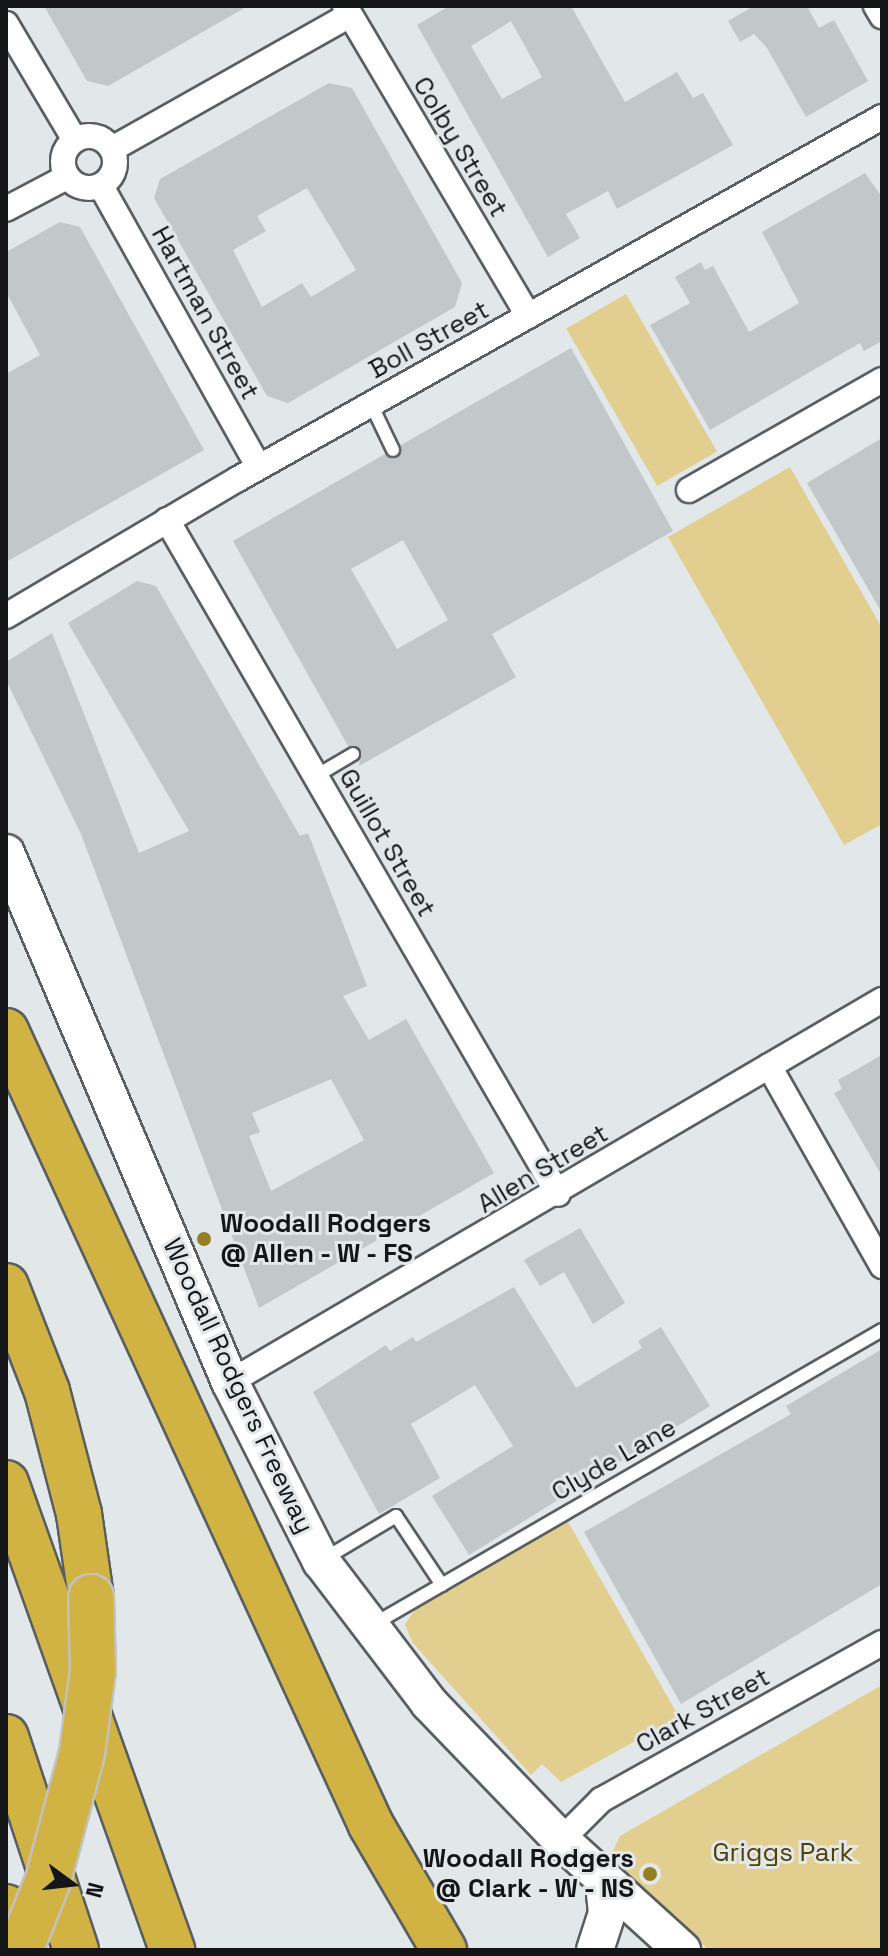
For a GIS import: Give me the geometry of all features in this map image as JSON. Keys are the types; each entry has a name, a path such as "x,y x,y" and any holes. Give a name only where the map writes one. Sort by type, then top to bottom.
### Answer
{"highway":[{"path":"6,1031 371,1825 444,1950"},
{"path":"6,1286 47,1391 79,1514 93,1671 82,1753 48,1880 18,1950"},
{"path":"6,1483 172,1950"},
{"path":"6,1737 76,1950"},
{"path":"6,1907 18,1950"}],"main road":[{"name":"Woodall Rodgers Freeway","path":"6,853 230,1382 321,1561 368,1627 429,1703 604,1882 682,1950"},
{"path":"595,1950 607,1913 604,1882"}],"street":[{"path":"876,6 882,16"},
{"path":"112,149 347,11"},
{"name":"Colby Street","path":"347,11 528,316"},
{"path":"6,24 75,140"},
{"name":"Boll Street","path":"6,616 259,467 882,117"},
{"path":"100,137 112,149 114,170 101,186 82,188 67,177 62,161 75,140 100,137"},
{"path":"6,209 67,177"},
{"name":"Hartman Street","path":"101,186 259,467"},
{"path":"689,490 882,380"},
{"name":"Guillot Street","path":"167,520 558,1194"},
{"name":"Allen Street","path":"230,1382 558,1194 882,1000"},
{"path":"769,1066 882,1266"},
{"name":"Clark Street","path":"561,1840 601,1800 882,1643"}],"lane":[{"path":"371,404 393,450"},
{"path":"316,776 353,754"},
{"name":"Clyde Lane","path":"368,1627 882,1330"},
{"path":"321,1561 396,1516 442,1585"}],"green space":[{"path":"626,294 717,452 657,486 566,328"},
{"path":"790,467 882,628 882,824 844,845 668,537"},
{"path":"567,1520 679,1717 561,1782 542,1764 531,1775 412,1642 405,1624 414,1611"},
{"name":"Griggs Park","path":"882,1685 882,1950 709,1950 618,1869 613,1851 620,1836"}],"building":[{"path":"44,6 248,6 108,86 87,81"},
{"path":"449,6 571,6 625,102 677,72 693,98 703,93 733,145 617,209 608,191 566,214 580,238 548,257 417,25","holes":["511,21 542,77 502,99 471,46"]},
{"path":"754,6 807,6 819,28 834,20 868,81 806,117 767,48 754,34 740,42 728,21"},
{"path":"329,83 352,88 462,283 455,307 288,403 267,396 154,198 160,179","holes":["307,188 356,270 311,297 302,283 262,307 233,250 266,231 257,216"]},
{"path":"865,173 882,197 882,341 864,351 860,343 710,430 650,325 690,303 675,277 701,262 705,270 713,266 749,332 799,303 762,232"},
{"path":"60,222 80,227 204,450 6,562 6,374 40,355 6,292 6,252"},
{"path":"571,348 673,531 492,634 516,677 359,766 361,750 348,746 233,541 385,454 398,458 401,445","holes":["403,540 448,620 397,649 351,569"]},
{"path":"882,438 882,613 807,483"},
{"path":"137,581 156,586 300,836 308,833 367,986 343,996 369,1040 406,1019 494,1173 259,1308 81,834 6,680 6,662 52,633 139,853 189,831 68,623","holes":["331,1079 364,1140 271,1191 249,1136 260,1132 252,1113"]},
{"path":"882,1055 882,1176 834,1093 842,1089 838,1080"},
{"path":"580,1228 625,1303 593,1324 564,1272 540,1286 524,1260"},
{"path":"514,1287 576,1388 642,1348 638,1341 661,1327 710,1406 469,1555 432,1496 513,1446 475,1385 411,1424 440,1478 379,1514 313,1392 386,1345 390,1351 413,1337 416,1342"},
{"path":"882,1349 882,1584 681,1704 584,1532 791,1414 786,1406"}],"place":[{"name":"Woodall Rodgers @ Allen - W - FS","path":"204,1239"},
{"name":"Woodall Rodgers @ Clark - W - NS","path":"650,1874"}]}
